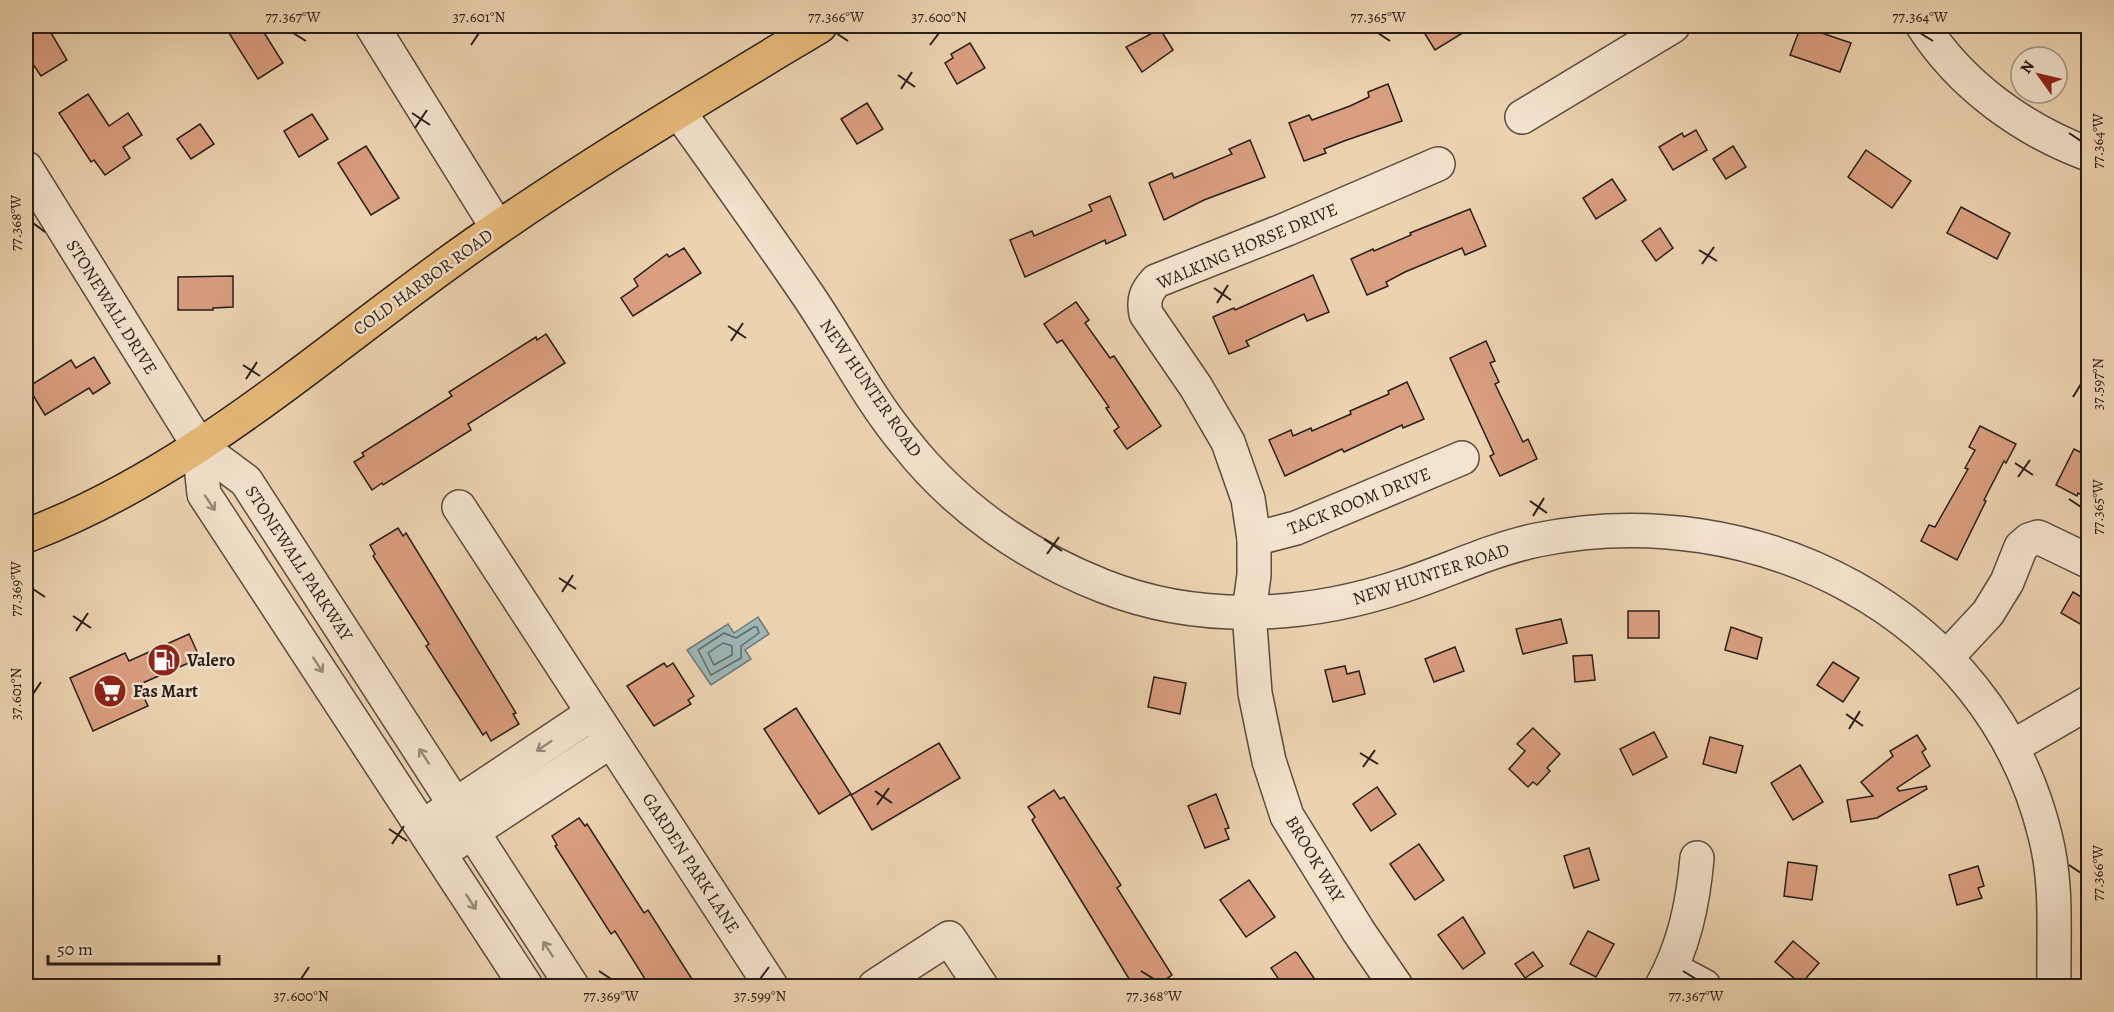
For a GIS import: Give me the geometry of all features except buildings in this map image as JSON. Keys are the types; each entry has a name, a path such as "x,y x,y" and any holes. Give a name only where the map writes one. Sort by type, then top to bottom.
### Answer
{"main road":[{"name":"COLD HARBOR ROAD","path":"26,536 66,520 131,488 199,447 243,418 312,367 371,318 497,227 820,26"}],"street":[{"path":"372,26 497,227"},
{"path":"1522,117 1673,26"},
{"path":"1923,26 1960,71 1992,100 2026,125 2064,145 2088,154"},
{"name":"NEW HUNTER ROAD","path":"679,112 806,292 903,440 936,478 974,512 1033,552 1107,587 1155,602 1203,610 1248,612 1301,610 1350,602 1406,585 1480,555 1539,540 1589,532 1649,531 1690,534 1739,543 1778,554 1834,576 1875,599 1905,620 1947,657 1973,687 2012,747 2032,793 2046,836 2054,881 2056,926 2054,987"},
{"name":"WALKING HORSE DRIVE","path":"1248,612 1254,575 1254,539 1248,499 1228,442 1196,387 1146,314 1144,302 1146,291 1156,280 1287,229 1438,164"},
{"name":"STONEWALL DRIVE","path":"26,168 199,447"},
{"path":"199,447 204,494 526,987"},
{"name":"STONEWALL PARKWAY","path":"199,447 246,481 572,987"},
{"name":"TACK ROOM DRIVE","path":"1254,539 1296,528 1462,458"},
{"name":"GARDEN PARK LANE","path":"459,507 771,987"},
{"path":"1947,657 1988,614 2007,582 2022,547 2029,540 2038,537 2088,561"},
{"name":"BROOK WAY","path":"1248,612 1255,693 1269,761 1287,816 1396,987"},
{"path":"2012,747 2088,703"},
{"path":"464,819 593,713"},
{"path":"430,840 464,819 611,741"},
{"path":"1697,858 1689,914 1667,978 1704,987"},
{"path":"875,987 950,938 981,987"}],"water":[{"path":"758,617 769,634 745,650 751,659 711,685 687,650 728,624 734,633"}],"place":[{"name":"Valero","path":"164,660"},
{"name":"Fas Mart","path":"110,691"}]}
